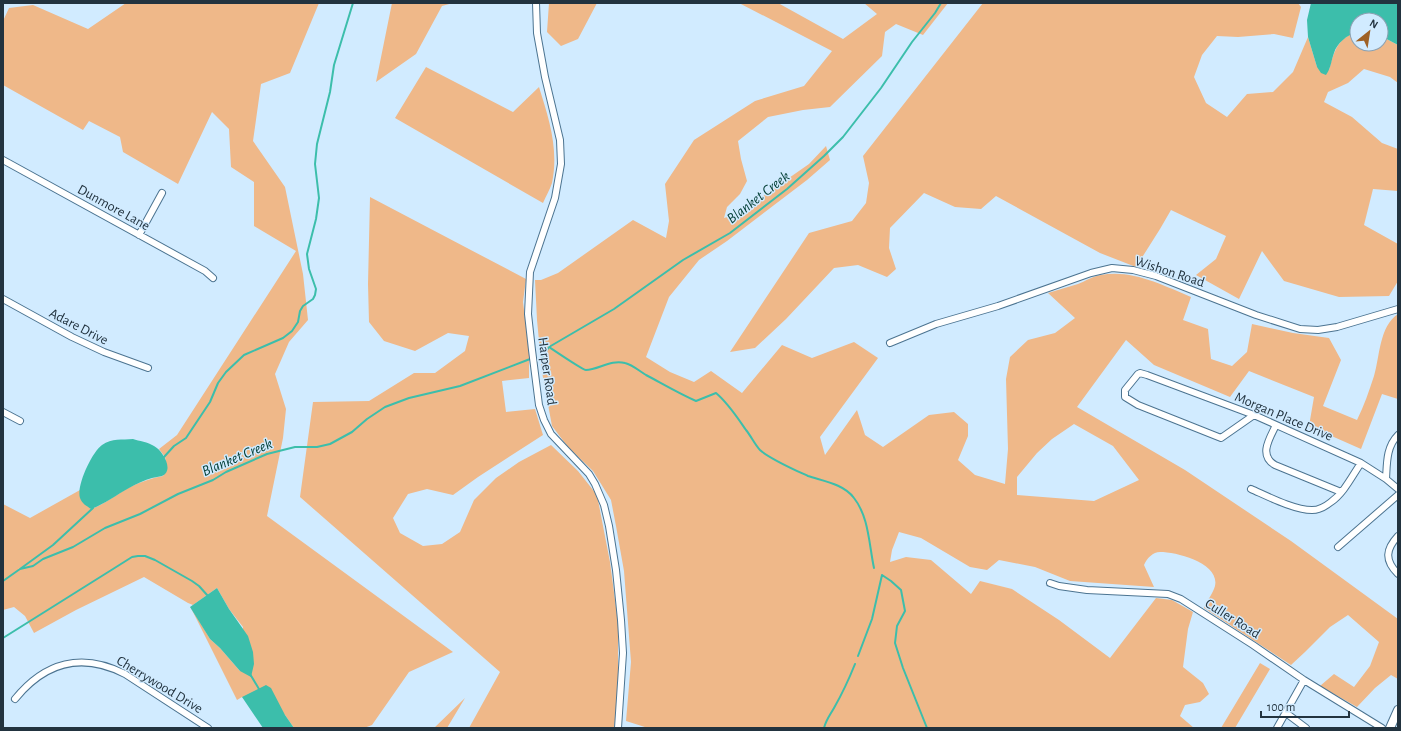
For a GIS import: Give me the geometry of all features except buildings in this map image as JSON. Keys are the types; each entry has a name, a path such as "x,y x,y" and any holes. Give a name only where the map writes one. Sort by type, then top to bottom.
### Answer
{"main road":[{"path":"1390,728 1398,710"}],"street":[{"name":"Harper Road","path":"536,3 538,37 560,140 561,164 555,198 530,272 528,314 532,350 540,405 544,420 551,434 588,474 595,484 604,505 609,526 618,591 623,653 618,728"},
{"name":"Dunmore Lane","path":"3,160 206,270 213,278"},
{"path":"139,235 162,193"},
{"name":"Wishon Road","path":"890,343 936,324 998,306 1091,273 1112,268 1133,270 1156,276 1256,315 1300,329 1318,330 1337,327 1380,313 1398,309"},
{"name":"Adare Drive","path":"3,299 72,337 104,352 148,368"},
{"name":"Morgan Place Drive","path":"1254,415 1221,438 1138,405 1125,397 1125,390 1140,373 1168,382 1254,415 1361,463 1386,479 1398,489"},
{"path":"3,412 20,421"},
{"path":"1276,425 1267,447 1266,456 1268,460 1275,465 1341,492"},
{"path":"1386,479 1388,456 1393,441 1398,435"},
{"path":"1251,489 1300,509 1313,511 1332,502 1341,492 1361,463"},
{"path":"1338,547 1398,495"},
{"path":"1398,536 1389,548 1388,554 1392,567 1398,574"},
{"name":"Culler Road","path":"1050,583 1059,586 1087,590 1168,594 1181,599 1304,680 1382,728"},
{"name":"Cherrywood Drive","path":"15,699 31,682 50,670 69,664 82,662 95,663 113,668 125,674 208,728"},
{"path":"1278,728 1304,680"},
{"path":"1286,713 1306,728"}],"shaded area":[{"path":"126,3 319,3 290,73 261,84 253,141 285,187 303,274 308,320 289,342 275,374 286,409 283,438 267,516 453,652 409,672 372,725 364,728 294,728 285,715 242,697 237,700 190,606 210,639 240,671 243,627 229,609 217,588 193,605 144,577 76,610 34,633 25,616 14,607 3,610 3,504 30,518 80,490 80,497 91,509 134,485 163,476 167,468 165,457 159,449 177,435 296,251 254,226 254,182 231,167 229,129 212,112 178,184 123,152 120,137 89,121 83,130 3,85 3,21 9,8 33,5 88,29"},
{"path":"392,3 453,3 442,6 416,54 376,82"},
{"path":"549,3 597,3 578,39 561,46 547,32"},
{"path":"739,3 778,3 843,39 877,14 864,3 948,3 923,35 896,24 885,32 882,56 830,107 803,110 768,117 738,141 747,181 740,194 727,207 724,218 737,214 809,164 826,146 830,160 807,180 727,241 699,260 669,297 646,357 670,372 694,382 711,371 742,393 782,345 812,358 854,342 878,358 820,437 825,455 857,410 865,435 883,447 929,415 954,412 968,424 968,436 958,460 975,475 1005,484 1008,449 1006,379 1010,357 1028,340 1055,333 1075,318 1048,293 1078,284 1095,276 1112,274 1135,276 1158,283 1191,297 1183,320 1208,329 1211,359 1232,366 1247,352 1252,324 1293,333 1329,338 1341,360 1323,406 1357,420 1374,376 1381,342 1387,326 1398,314 1398,399 1382,394 1361,449 1309,426 1314,397 1249,371 1230,397 1154,365 1126,340 1077,407 1185,470 1291,541 1398,619 1398,679 1391,675 1375,688 1357,707 1320,686 1334,674 1354,687 1370,666 1379,642 1348,615 1330,627 1291,665 1204,608 1214,589 1215,578 1211,571 1196,560 1176,554 1160,552 1155,553 1147,560 1144,565 1154,587 1070,581 1035,567 999,560 987,570 970,567 921,538 899,532 892,550 890,562 906,557 931,560 971,594 980,581 1012,589 1059,620 1110,658 1156,598 1172,600 1193,612 1188,629 1183,667 1203,683 1209,694 1200,702 1185,705 1180,716 1194,728 648,728 626,721 631,662 624,571 611,500 593,471 568,447 552,426 542,372 535,280 541,280 558,273 633,220 666,238 669,221 665,184 694,140 755,101 804,86 832,51","holes":["1074,424 1113,446 1139,480 1094,501 1017,495 1017,477 1037,453 1052,439"]},
{"path":"983,3 1298,3 1301,7 1293,38 1274,34 1238,37 1217,36 1202,55 1194,77 1206,103 1227,117 1247,94 1273,92 1293,72 1308,37 1317,67 1329,70 1337,46 1349,36 1349,52 1389,52 1389,40 1398,45 1398,83 1390,77 1364,69 1348,83 1328,92 1324,102 1352,117 1382,143 1398,149 1398,191 1373,189 1364,225 1398,244 1398,281 1389,296 1339,297 1284,281 1262,251 1239,299 1196,275 1216,259 1226,236 1171,210 1136,267 1100,253 996,196 981,209 955,207 924,193 890,228 889,248 896,269 887,277 858,265 834,268 786,319 755,348 730,352 809,233 852,221 866,203 869,183 863,156"},
{"path":"1311,3 1398,3 1398,45 1389,40 1389,12 1349,12 1349,36 1335,49 1326,75 1321,73 1317,67 1308,37 1307,20"},
{"path":"426,67 513,112 539,87 554,146 554,170 552,183 543,203 395,118"},
{"path":"370,197 526,279 523,302 529,351 529,378 502,381 506,412 535,409 543,435 453,495 427,489 408,494 393,518 400,533 423,546 442,544 460,532 474,500 496,478 519,462 551,445 578,471 597,495 610,562 618,623 618,694 614,728 469,728 500,672 300,497 313,402 369,401 414,373 435,373 465,351 469,336 448,333 415,351 384,341 369,322 368,284"},
{"path":"133,439 157,448 166,460 166,473 162,476 149,479 138,484 91,509 82,502 79,493 86,470 94,455 102,445 110,441"},
{"path":"217,588 229,609 248,636 253,652 254,664 251,677 240,671 210,639 190,607"},
{"path":"1260,663 1270,669 1235,728 1221,728"},
{"path":"266,685 271,688 285,715 294,728 263,728 242,697"},
{"path":"465,698 447,728 434,728"}],"waterway":[{"path":"164,457 174,446 186,438 210,402 218,383 226,372 244,355 283,338 292,331 298,322 300,311 303,306 313,299 315,295 316,289 309,269 307,254 316,219 319,198 315,164 317,144 330,92 334,65 353,3"},
{"name":"Blanket Creek","path":"542,357 549,347 614,309 683,260 730,233 787,189 843,137 881,88 912,42 941,3"},
{"path":"1277,3 1284,3"},
{"path":"549,347 586,370 591,370 615,362 628,364 696,401 716,393 736,415 758,448 764,453 796,471 827,481 845,489 850,493 859,506 866,522 874,568"},
{"name":"Blanket Creek","path":"3,581 20,569 33,566 43,559 73,547 105,528 140,514 178,494 213,480 226,472 267,454 295,447 317,447 330,444 352,432 367,419 385,407 409,398 460,386 530,359"},
{"path":"20,569 53,545 93,508"},
{"path":"3,638 132,557 145,556 155,560 192,581 208,596"},
{"path":"882,575 901,590 905,611 897,626 895,643 903,668 927,728"},
{"path":"858,656 872,619 882,575"},
{"path":"824,728 855,664"},
{"path":"250,674 259,689"}]}
